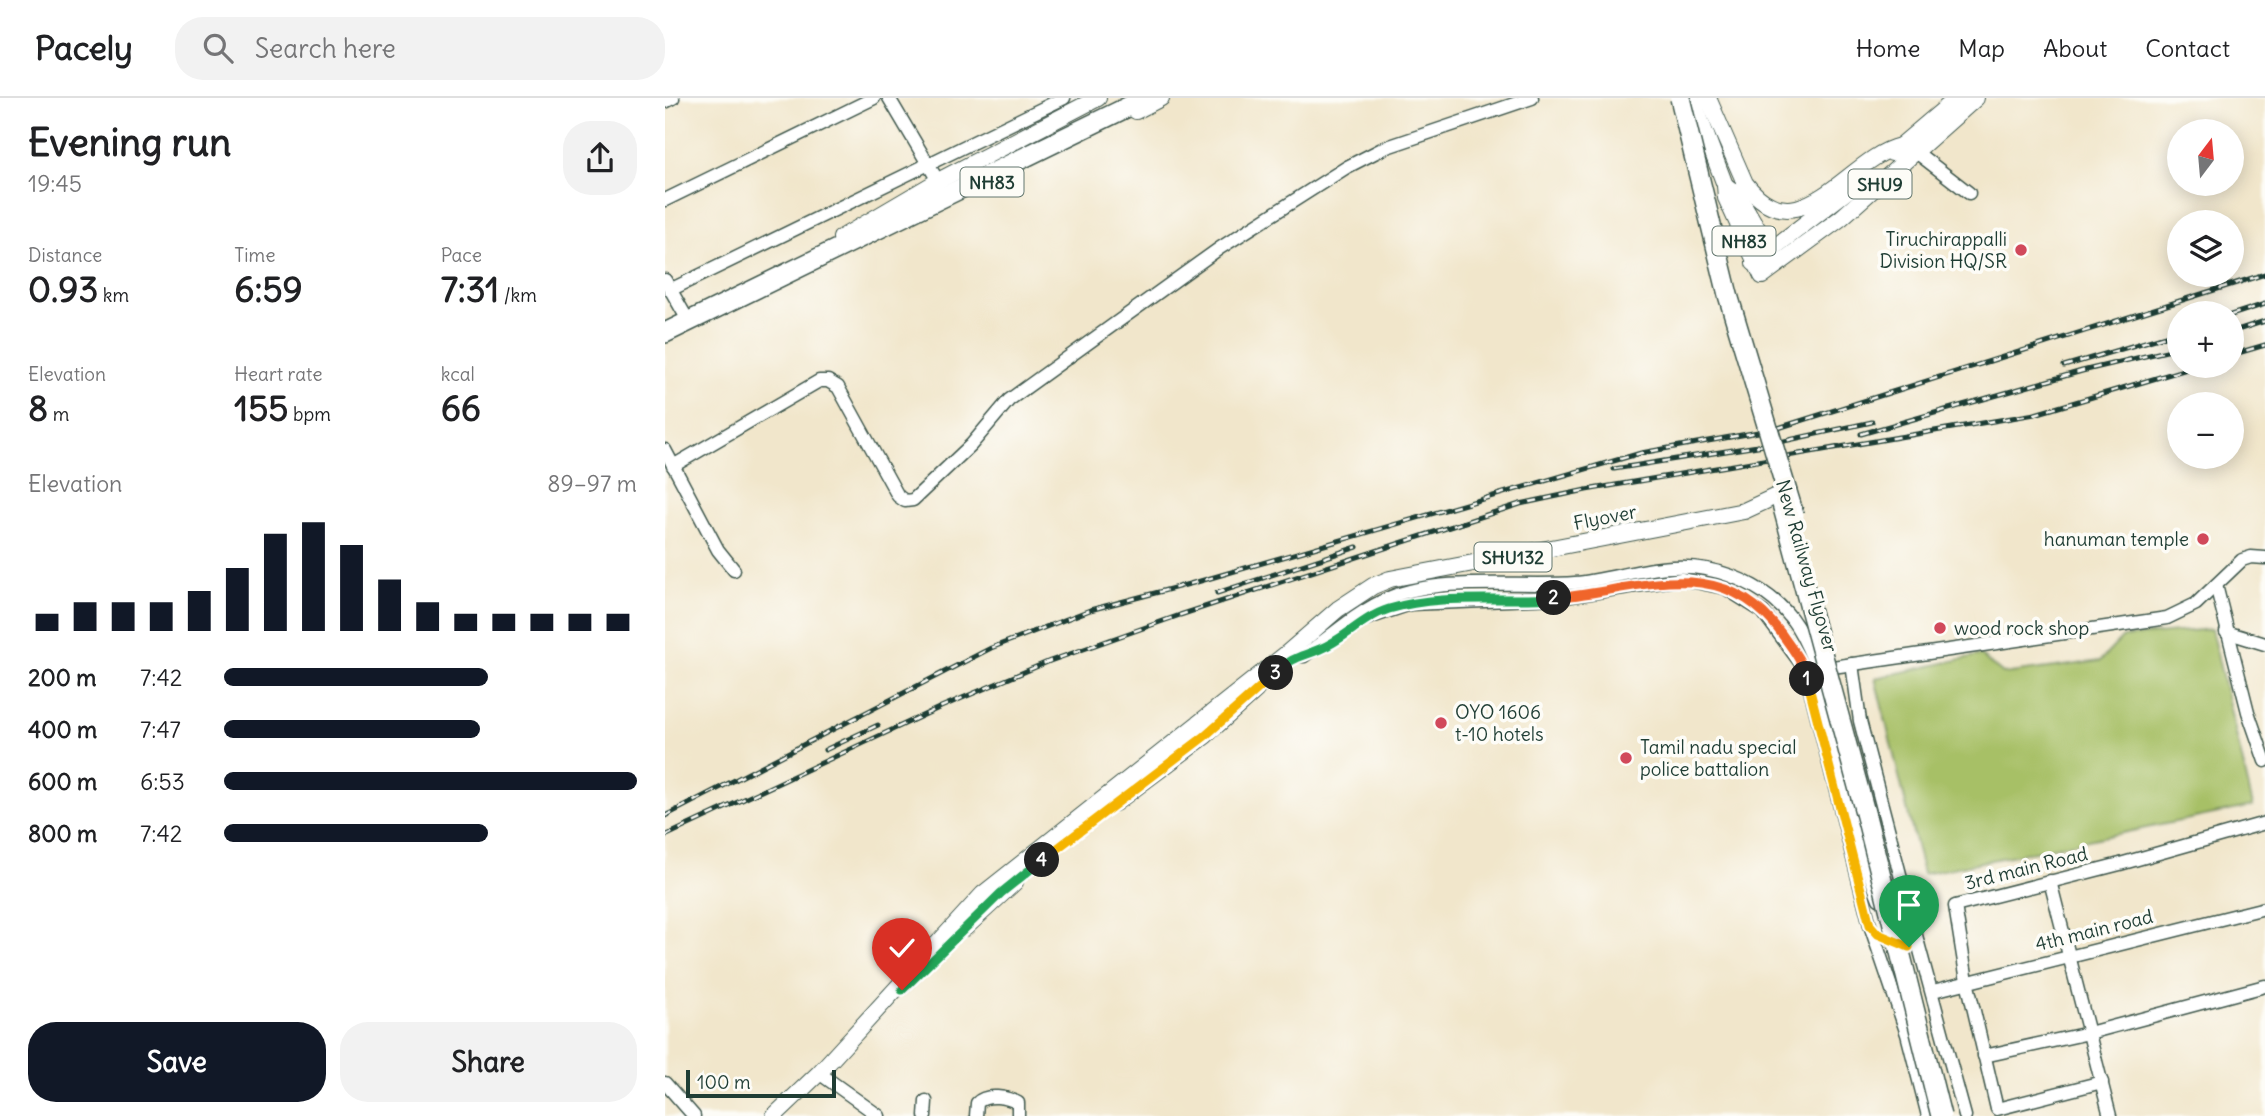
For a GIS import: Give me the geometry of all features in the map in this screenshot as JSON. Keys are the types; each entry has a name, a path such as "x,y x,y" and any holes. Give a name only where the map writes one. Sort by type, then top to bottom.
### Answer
{"highway":[{"name":"NH83","path":"852,239 1133,98"},
{"name":"NH83","path":"852,239 1146,98"},
{"name":"New Railway Flyover","path":"1671,98 1724,306 1784,498 1805,554 1952,1116"},
{"name":"New Railway Flyover","path":"1680,98 1728,295 1784,498 1941,1116"},
{"path":"818,255 852,239"},
{"name":"NH83","path":"665,333 686,316 818,255"},
{"name":"NH83","path":"665,319 686,316"}],"main road":[{"path":"818,255 938,181 1098,98"},
{"name":"NH83","path":"818,255 842,254 879,238 1161,98"},
{"path":"1692,98 1725,185 1738,195 1775,260"},
{"path":"1708,98 1745,183 1753,194 1775,206 1797,208 1816,202 1883,150 1908,149"},
{"name":"SHU9","path":"1908,149 1957,98"},
{"name":"SHU9","path":"1775,260 1908,149 1976,98"},
{"name":"NH83","path":"1725,185 1725,198 1762,276 1775,260"},
{"name":"Flyover","path":"821,1075 983,894 1358,602 1393,586 1745,517 1784,498"},
{"path":"774,1116 821,1075"},
{"path":"784,1116 821,1075"}],"street":[{"path":"665,102 673,98"},
{"path":"665,200 874,98"},
{"path":"889,98 938,181"},
{"path":"686,316 667,285 929,165 1063,98"},
{"path":"673,466 819,382 828,381 838,387 898,496 905,501 913,500 971,445 1009,400 1220,248 1347,167 1384,148 1532,98"},
{"path":"1908,149 1969,193"},
{"path":"665,450 718,550 734,570"},
{"path":"1811,669 2167,618 2196,604 2242,560 2251,556 2265,558"},
{"path":"1299,649 1318,650 1370,617 1411,604 1558,598 1681,579 1725,588 1763,611 1811,669 1872,883 1882,907 1918,945"},
{"path":"2216,585 2226,632 2265,761"},
{"path":"2226,632 2265,644"},
{"path":"1852,664 1860,721 1965,1116"},
{"path":"1811,669 1870,925 1907,1034 1928,1116"},
{"name":"3rd main Road","path":"2102,1082 1997,1109 1967,981 1955,906 2265,823"},
{"path":"2050,881 2111,1116"},
{"name":"4th main road","path":"1933,991 2265,908"},
{"path":"1870,925 1878,934 1909,947 1918,945"},
{"path":"1984,1056 2089,1033 2265,986"},
{"path":"821,1075 879,1116"},
{"path":"665,1083 694,1116"},
{"path":"976,1116 978,1102 987,1097 1013,1100 1018,1103 1019,1116"},
{"path":"925,1116 926,1101"}],"green space":[{"path":"2211,629 2253,806 1923,874 1875,678 1980,655 2003,674 2100,661 2123,637"}],"railway":[{"path":"665,816 991,648 1090,610 1197,582 1641,453 1775,429 2265,274"},
{"path":"2244,311 2265,304"},
{"path":"2244,328 2265,321"},
{"path":"2064,366 2167,336"},
{"path":"2244,351 2265,345"},
{"path":"1861,434 2082,371 2167,351"},
{"path":"665,836 941,707 1050,661 1180,615 1520,504 1586,490 2035,414 2167,375"},
{"path":"1614,469 1770,444 1872,422"},
{"path":"1217,593 1357,547"},
{"path":"825,750 878,725"}],"place":[{"name":"Tiruchirappalli Division HQ/SR","path":"2021,250"},
{"name":"hanuman temple","path":"2203,539"},
{"name":"wood rock shop","path":"1940,628"},
{"name":"OYO 1606 t-10 hotels","path":"1441,723"},
{"name":"Tamil nadu special police battalion","path":"1626,758"}],"route":[{"path":"902,990 1001,893 1205,736 1293,656 1304,656 1313,649 1318,650 1370,617 1411,604 1558,598 1681,579 1725,588 1763,611 1805,669 1870,925 1878,934 1909,947"}]}
